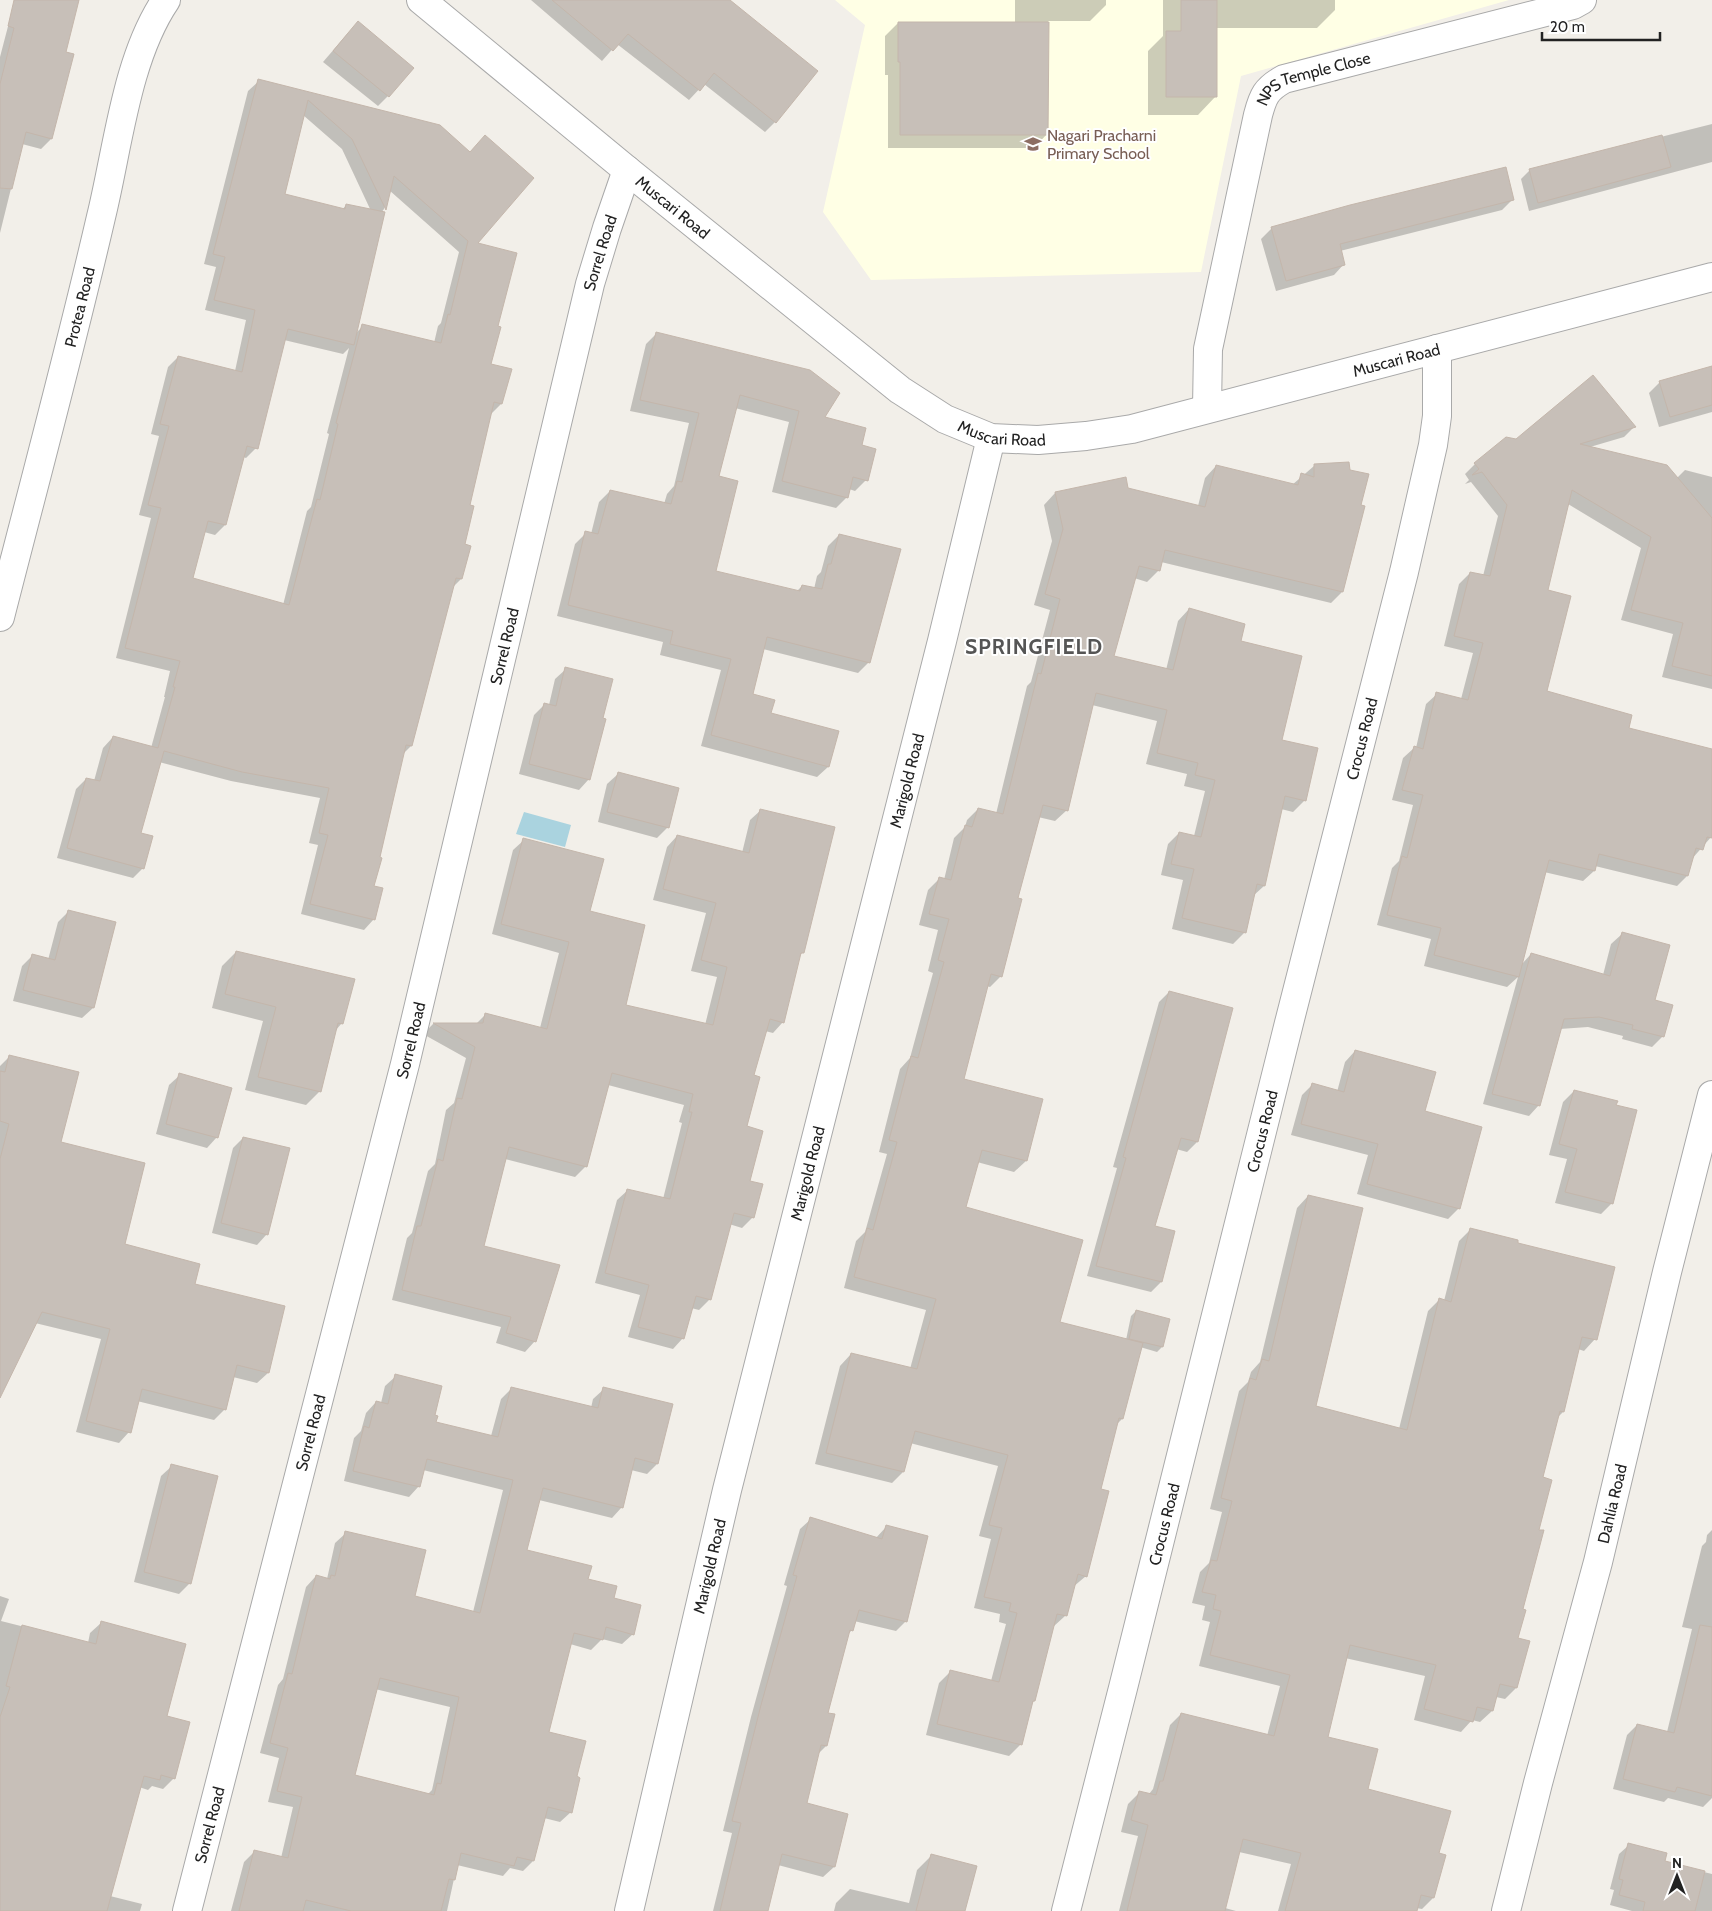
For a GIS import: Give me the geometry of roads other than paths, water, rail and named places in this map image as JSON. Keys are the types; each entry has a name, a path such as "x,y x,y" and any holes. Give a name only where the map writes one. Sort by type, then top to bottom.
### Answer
{"street":[{"name":"Protea Road","path":"0,618 102,216 122,122 140,52 166,0"},
{"name":"Muscari Road","path":"422,0 627,170 900,390 945,419 991,438 1038,440 1086,436 1132,428 1712,277"},
{"name":"NPS Temple Close","path":"1207,408 1208,349 1258,114 1267,91 1284,79 1573,5 1582,0"},
{"name":"Sorrel Road","path":"186,1911 405,1064 590,284 627,170"},
{"name":"Crocus Road","path":"1066,1911 1404,572 1433,445 1437,416 1437,349"},
{"name":"Marigold Road","path":"630,1911 727,1490 945,632 991,438"},
{"name":"Dahlia Road","path":"1506,1911 1538,1783 1598,1562 1712,1095"}],"water":[{"path":"524,812 571,825 565,847 516,834"}],"place":[{"name":"Nagari Pracharni Primary School","path":"1033,144"}],"district":[{"name":"SPRINGFIELD","path":"1034,646"}]}
